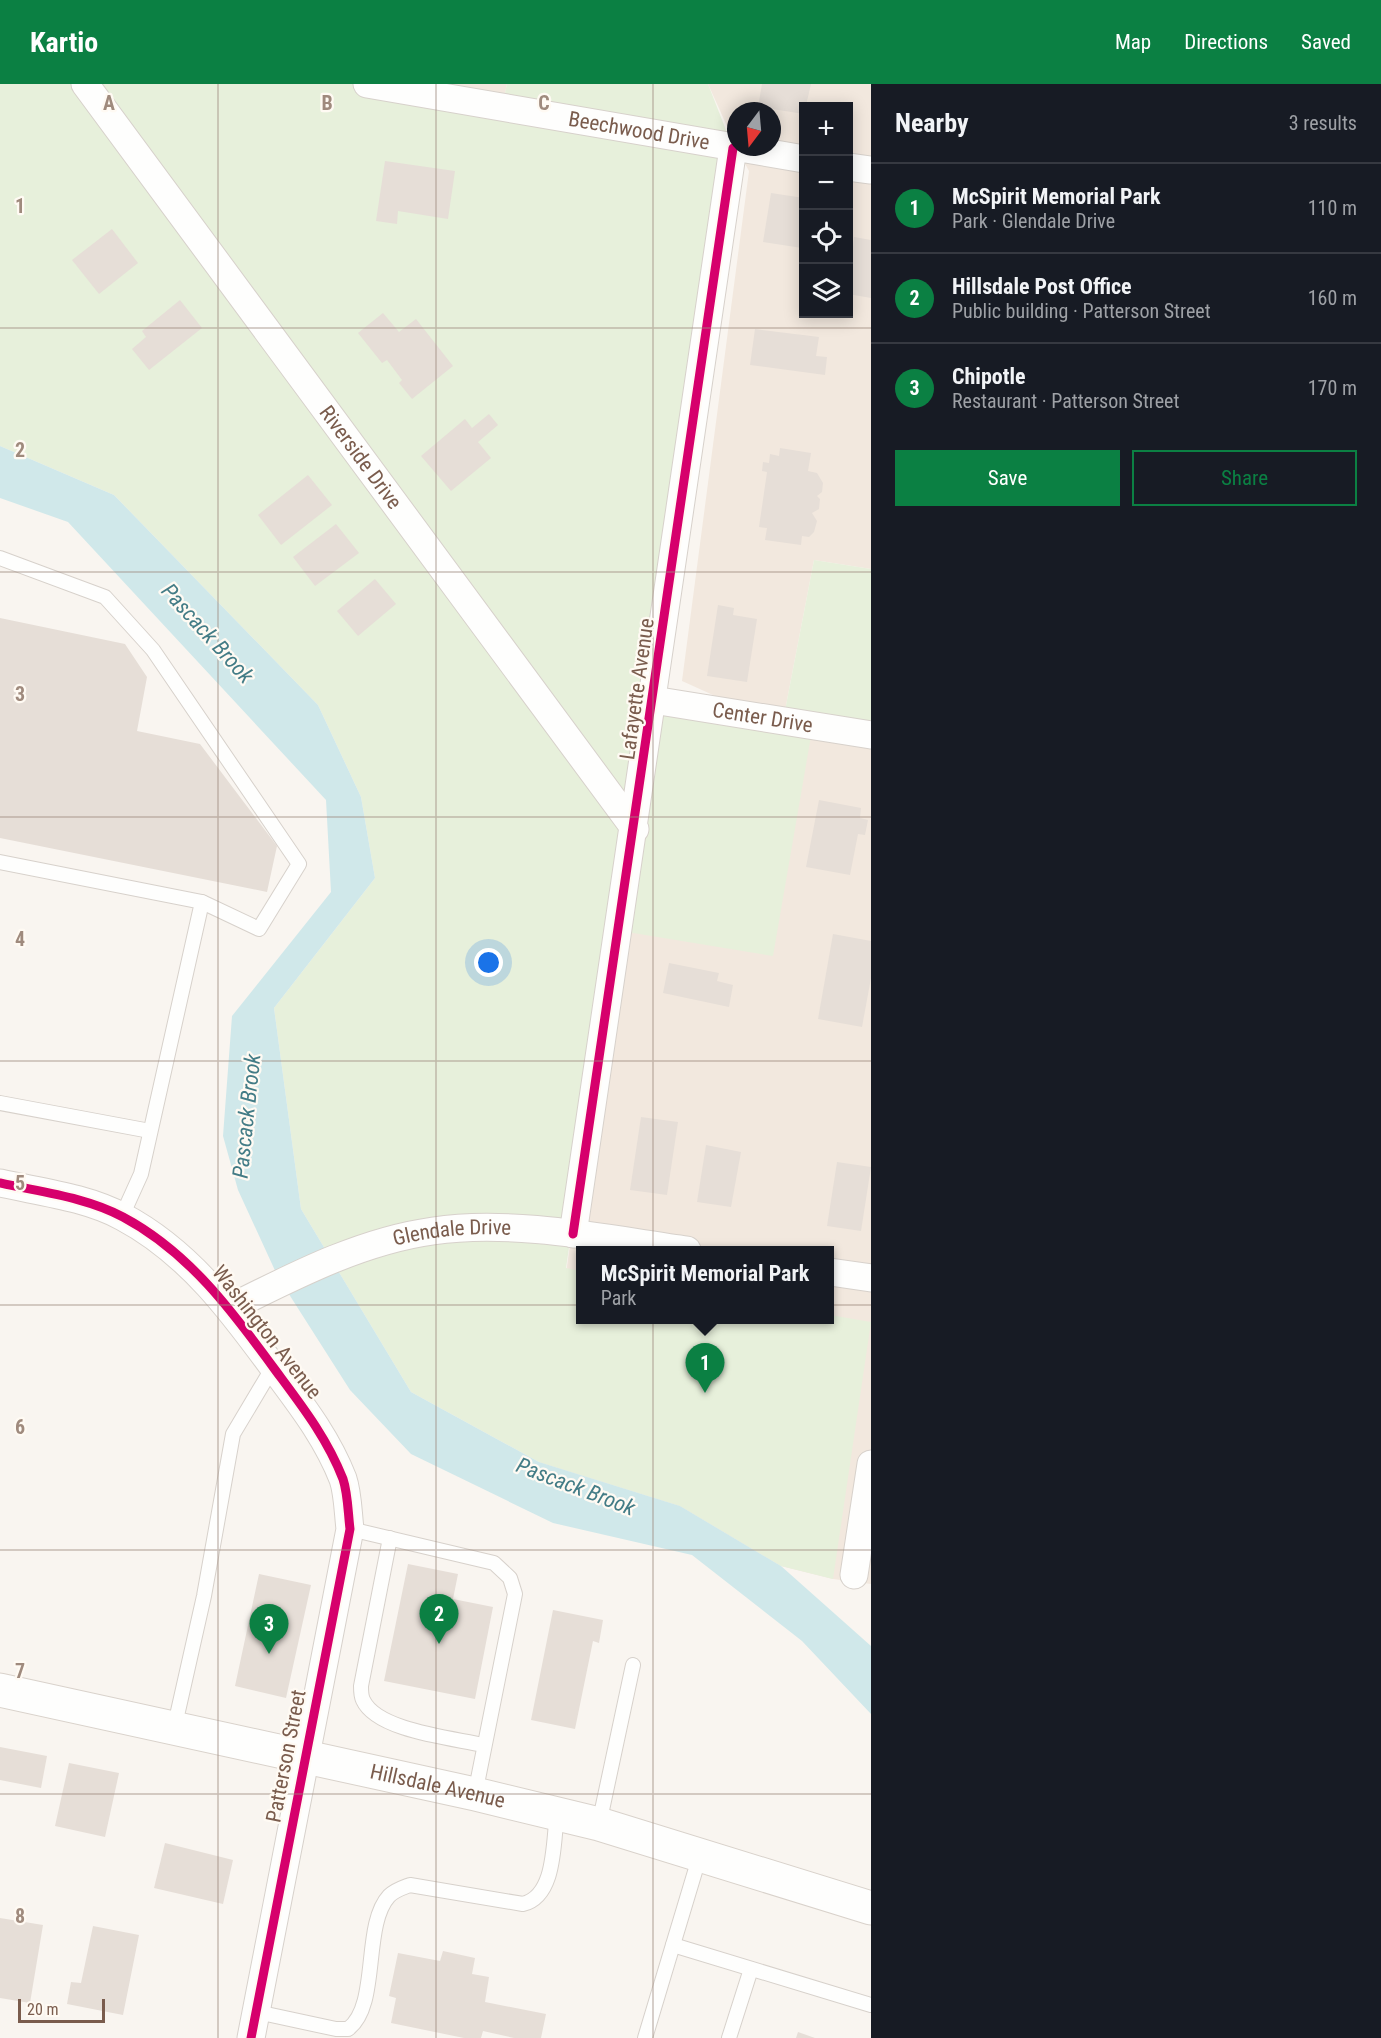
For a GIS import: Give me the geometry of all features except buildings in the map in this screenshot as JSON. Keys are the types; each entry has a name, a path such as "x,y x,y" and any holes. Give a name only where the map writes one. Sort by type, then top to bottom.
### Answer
{"street":[{"name":"Riverside Drive","path":"85,84 634,829"},
{"name":"Beechwood Drive","path":"367,84 727,147"},
{"name":"Beechwood Drive","path":"781,155 799,158"},
{"name":"Lafayette Avenue","path":"573,1234 732,156"},
{"path":"853,167 871,170"},
{"name":"Center Drive","path":"653,700 871,735"},
{"name":"Washington Avenue","path":"0,1183 71,1199 122,1216 159,1241 200,1274 230,1308 322,1433 344,1482"},
{"name":"Glendale Drive","path":"230,1308 346,1255 434,1231 499,1229 573,1234 653,1246"},
{"path":"834,1273 871,1278"},
{"path":"854,1575 871,1464"},
{"name":"Patterson Street","path":"251,2038 304,1756 350,1529 344,1482"},
{"name":"Hillsdale Avenue","path":"0,1690 475,1794 599,1824 700,1853 871,1908"}],"lane":[{"path":"0,558 105,597 153,650 299,864 259,929 202,902 0,862"},
{"path":"122,1216 141,1174 202,902"},
{"path":"0,1103 150,1131"},
{"path":"174,1729 204,1596 233,1434 273,1367"},
{"path":"350,1529 494,1563 510,1578 515,1594 475,1794"},
{"path":"390,1538 361,1686 363,1701 374,1712 393,1724 483,1745"},
{"path":"599,1824 633,1665"},
{"path":"256,2012 336,2029 348,2029 361,2014 380,1914 387,1897 396,1890 410,1885 523,1904 534,1901 543,1892 548,1878 556,1814"},
{"path":"645,2038 700,1853"},
{"path":"673,1945 871,2005"},
{"path":"729,2038 751,1969"}],"shaded area":[{"path":"394,84 507,84 505,93"},
{"path":"708,84 871,84 871,569 814,560 782,726 682,681 749,171 741,156 781,156 781,102 727,102 727,126"},
{"path":"811,736 871,746 871,1584 833,1579 781,1566 680,1506 539,1462 615,930"}],"green space":[{"path":"0,84 394,84 505,93 507,84 708,84 727,133 727,156 732,156 647,704 782,726 814,560 871,569 871,746 811,736 773,956 615,930 566,1268 576,1270 576,1324 834,1324 834,1316 871,1322 833,1579 781,1566 680,1506 539,1462 411,1392 301,1209 274,1008 375,878 361,797 318,705 114,495 0,446"}],"water":[{"name":"Pascack Brook","path":"0,446 114,495 318,705 361,797 375,878 274,1008 301,1209 411,1392 539,1462 680,1506 781,1566 871,1646 871,1714 802,1641 692,1555 553,1523 411,1454 350,1390 278,1277 238,1190 223,1136 232,1016 331,892 326,800 68,522 0,498"}],"cycle path":[{"path":"573,1234 732,156"},
{"path":"0,1183 63,1196 109,1210 147,1231 169,1248 208,1285 260,1349 313,1423 343,1479 350,1529 251,2038"}],"place":[{"name":"McSpirit Memorial Park","path":"705,1393"},
{"name":"Hillsdale Post Office","path":"439,1644"},
{"name":"Chipotle","path":"269,1654"}]}
